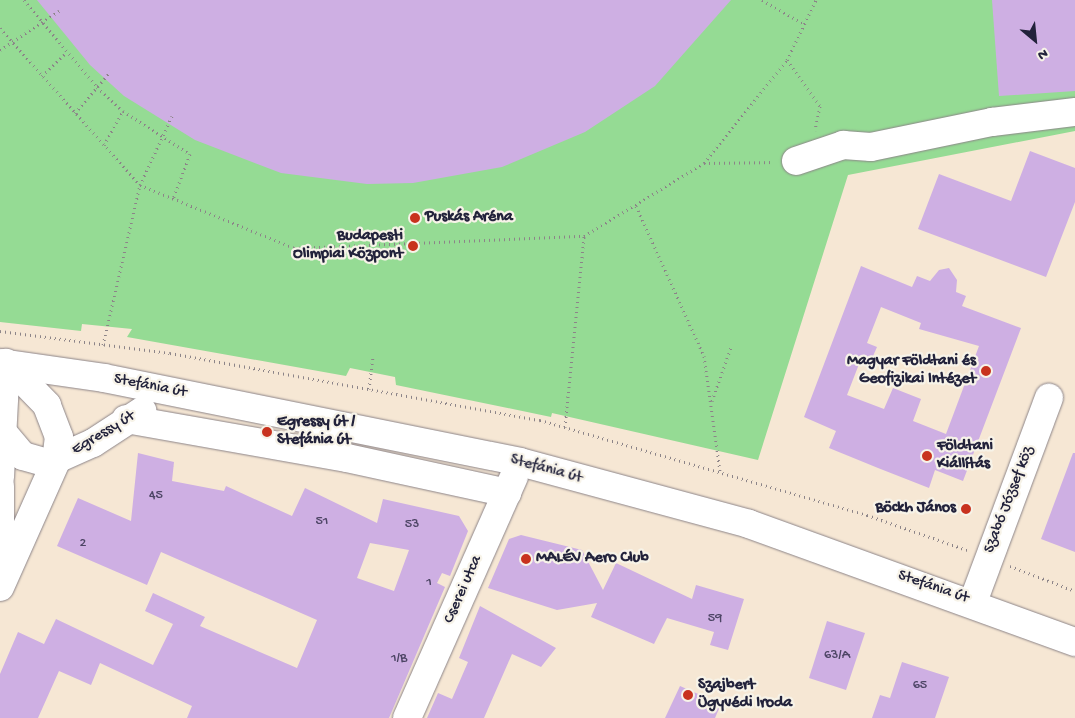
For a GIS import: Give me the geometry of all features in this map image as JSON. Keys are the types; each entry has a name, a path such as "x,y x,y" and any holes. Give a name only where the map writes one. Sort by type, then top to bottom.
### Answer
{"street":[{"path":"815,133 843,145 871,147 992,122 1075,112"},
{"path":"796,161 843,145"},
{"path":"0,477 3,363"},
{"name":"Stefánia út","path":"3,363 179,392 520,462 749,524 973,602 1075,642"},
{"name":"Egressy út","path":"0,586 56,461 59,437 52,413 34,389 3,363"},
{"name":"Egressy út","path":"56,461 93,443 126,419 179,392"},
{"name":"Szabó József köz","path":"973,602 1049,398"},
{"path":"126,419 347,458 507,494"},
{"path":"1,430 29,460 56,461"},
{"name":"Cserei utca","path":"407,718 520,462"},
{"name":"Egressy út","path":"0,486 0,586"}],"path":[{"path":"24,0 40,24 65,54 97,87 123,111 161,138 190,154 173,198"},
{"path":"762,0 804,24"},
{"path":"0,28 140,185 294,248 584,236 704,163 788,60 816,0"},
{"path":"0,50 59,11"},
{"path":"42,76 65,54"},
{"path":"788,60 820,106 815,133"},
{"path":"75,113 111,71"},
{"path":"104,145 123,111"},
{"path":"104,345 140,185 172,116"},
{"path":"704,163 796,161"},
{"path":"636,206 704,356 720,472"},
{"path":"565,428 584,236"},
{"path":"0,331 104,345 369,389 565,428 868,515 1075,591"},
{"path":"711,403 731,347"},
{"path":"369,389 373,355"}],"green space":[{"name":"Budapesti Olimpiai Központ","path":"0,0 1075,0 1075,131 848,175 758,460 552,413 551,417 396,385 395,377 350,368 346,376 127,337 132,329 82,324 81,331 0,322"}],"building":[{"path":"37,0 731,0 655,86 585,132 502,167 413,183 367,184 281,173 195,140 124,96 90,65"},
{"path":"992,0 1075,0 1075,91 999,96"},
{"path":"1030,151 1075,168 1075,202 1046,277 918,229 939,174 1011,201"},
{"name":"Magyar Földtani és Geofizikai Intézet","path":"861,266 912,287 917,276 930,281 939,270 949,268 957,280 956,292 966,296 962,306 1021,328 963,481 935,470 929,488 878,468 829,448 836,431 804,417","holes":["881,307 921,323 919,329 979,346 946,434 913,421 921,399 893,388 884,409 847,395 861,359 870,363 877,347 867,343"]},
{"path":"138,453 174,462 172,481 224,491 226,486 292,516 305,488 377,523 383,499 459,516 468,531 450,576 442,573 437,583 445,587 389,718 187,718 192,706 100,663 91,685 59,671 38,718 0,718 0,674 18,632 44,644 56,619 153,665 173,624 145,611 153,593 205,617 200,626 297,668 317,620 161,552 147,585 57,546 78,498 131,521","holes":["370,543 409,550 394,591 357,578"]},
{"path":"1073,453 1075,453 1075,552 1041,539"},
{"path":"521,535 582,550 603,590 616,563 692,599 696,585 744,599 728,650 710,645 714,632 667,618 654,644 591,617 597,603 557,610 488,588 509,539"},
{"path":"480,606 556,648 541,667 512,654 484,718 427,718 438,693 452,699 468,662 459,658"},
{"path":"827,621 865,633 846,690 809,678"},
{"path":"902,662 949,677 935,718 872,718 880,695 890,698"},
{"name":"Szajbert Ügyvédi Iroda","path":"680,686 721,704 715,718 665,718"}],"place":[{"name":"Puskás Aréna","path":"415,218"},
{"name":"Budapesti Olimpiai Központ","path":"413,246"},
{"name":"Magyar Földtani és Geofizikai Intézet","path":"986,371"},
{"name":"Egressy út / Stefánia út","path":"267,432"},
{"name":"Földtani Kiállítás","path":"927,456"},
{"name":"Böckh János","path":"966,509"},
{"name":"MALÉV Aero Club","path":"526,559"},
{"name":"Szajbert Ügyvédi Iroda","path":"688,695"}]}
